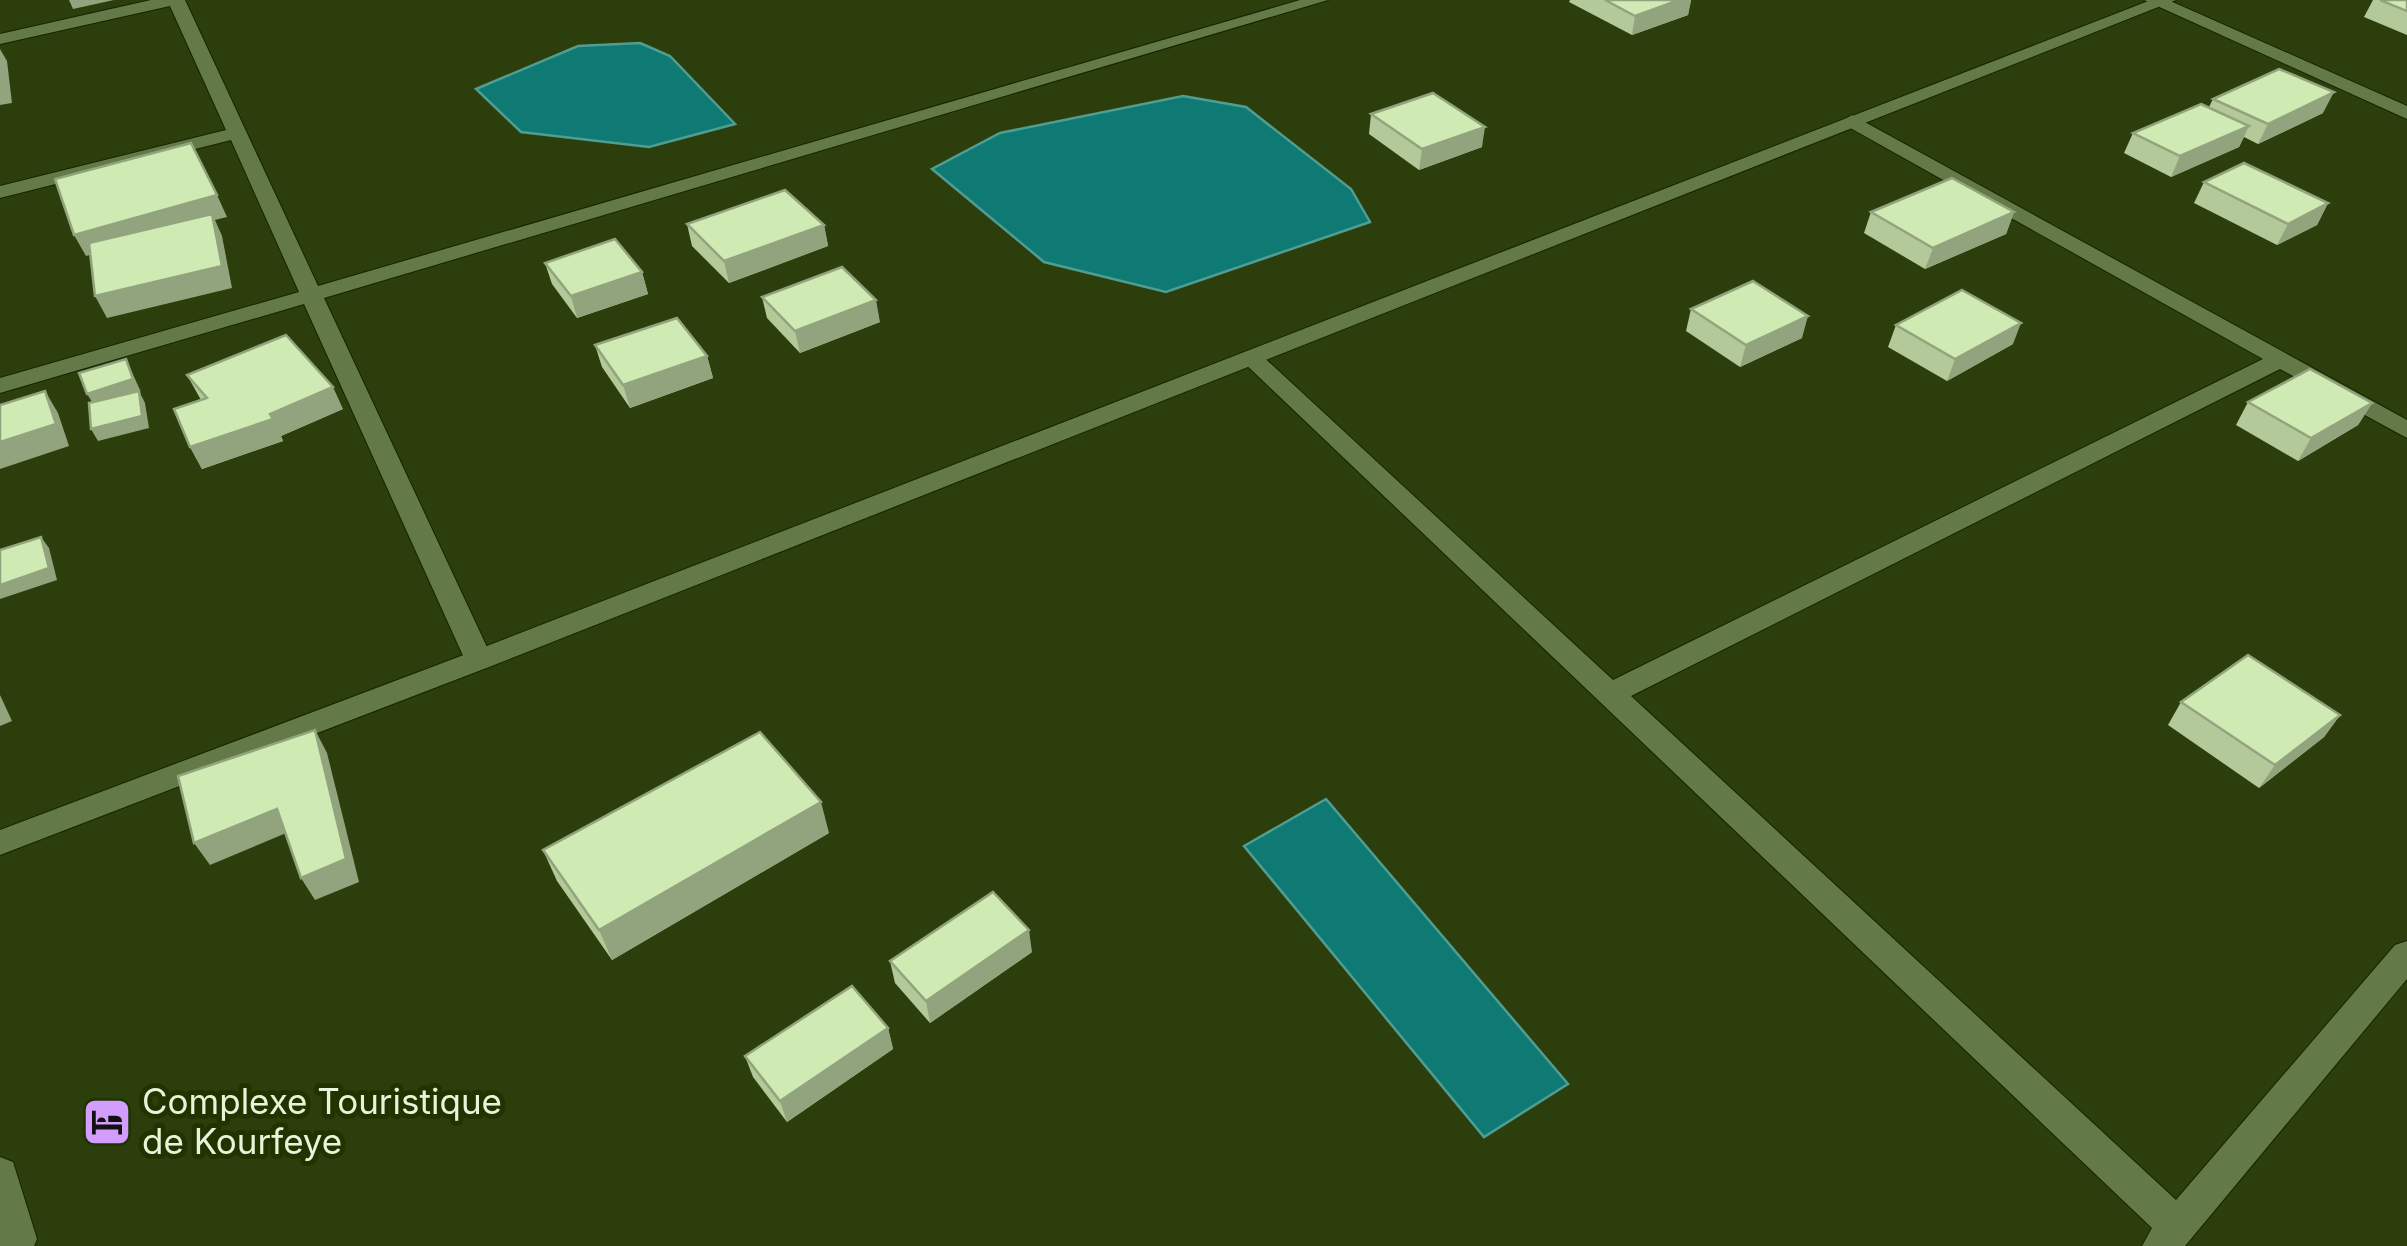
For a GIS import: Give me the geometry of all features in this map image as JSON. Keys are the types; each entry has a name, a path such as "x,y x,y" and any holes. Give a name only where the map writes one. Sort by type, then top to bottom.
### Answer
{"street":[{"path":"0,39 175,0 479,660"},
{"path":"0,386 1318,0"},
{"path":"0,843 479,660 2160,1 2407,113"},
{"path":"1852,120 2407,430"},
{"path":"0,192 237,133"},
{"path":"1250,357 1610,694 2168,1236 2407,955"},
{"path":"1610,694 2280,360"},
{"path":"0,1174 18,1239 6,1246"}],"water":[{"path":"640,43 670,56 735,124 649,147 521,132 476,89 578,46"},
{"path":"1183,96 1246,107 1351,189 1370,222 1166,292 1044,262 932,169 1000,133"},
{"path":"1326,799 1568,1084 1484,1137 1244,846"}],"building":[{"path":"1605,0 1679,0 1635,16"},
{"path":"2380,0 2407,0 2407,11"},
{"path":"2279,69 2334,92 2268,124 2213,99"},
{"path":"1433,93 1485,127 1422,149 1371,114"},
{"path":"2201,104 2249,126 2180,156 2133,133"},
{"path":"191,143 217,195 74,235 55,179"},
{"path":"2244,163 2328,203 2288,224 2204,182"},
{"path":"1952,178 2014,212 1933,248 1871,212"},
{"path":"785,190 824,225 724,261 687,224"},
{"path":"212,214 222,266 95,296 89,243"},
{"path":"615,239 642,272 571,296 545,263"},
{"path":"842,267 876,300 795,331 762,297"},
{"path":"1753,281 1808,316 1746,345 1691,309"},
{"path":"1962,290 2021,323 1955,359 1896,325"},
{"path":"677,318 707,356 623,385 595,345"},
{"path":"286,335 333,387 270,414 273,419 190,447 174,409 207,398 187,375"},
{"path":"126,359 133,379 87,394 79,373"},
{"path":"2310,369 2372,403 2311,438 2248,402"},
{"path":"45,391 56,424 0,442 0,405"},
{"path":"139,391 142,416 91,429 89,403"},
{"path":"41,537 49,568 0,585 0,550"},
{"path":"2248,655 2340,715 2275,765 2181,702"},
{"path":"315,730 346,859 301,878 277,809 194,843 178,776"},
{"path":"760,732 821,802 599,930 543,850"},
{"path":"993,892 1029,930 926,1001 890,961"},
{"path":"852,986 888,1028 780,1101 745,1056"}],"place":[{"name":"Complexe Touristique de Kourfeye","path":"107,1122"}]}
